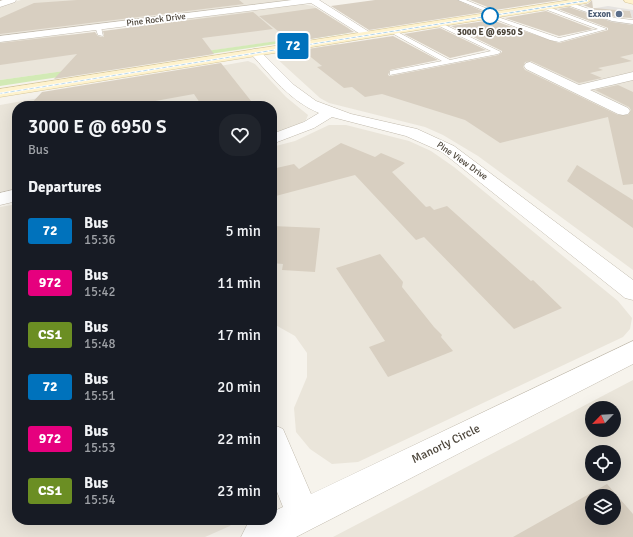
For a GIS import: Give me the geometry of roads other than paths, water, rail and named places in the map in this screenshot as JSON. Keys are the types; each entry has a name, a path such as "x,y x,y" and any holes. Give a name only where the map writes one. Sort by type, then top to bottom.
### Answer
{"main road":[{"path":"0,93 587,0"},
{"path":"628,0 633,1"}],"street":[{"path":"0,4 12,0"},
{"path":"313,0 369,35"},
{"name":"Pine Rock Drive","path":"0,39 100,31 313,0"},
{"name":"Pine View Drive","path":"255,52 298,95 310,104 331,112 427,138 448,149 633,292"},
{"path":"530,66 623,111"},
{"path":"577,89 633,76"},
{"path":"277,137 310,125 331,112"},
{"path":"0,198 12,196"},
{"name":"Manorly Circle","path":"259,537 633,352"},
{"path":"277,450 303,515"}],"lane":[{"path":"461,0 552,39 559,40 604,29 544,7"},
{"path":"566,3 614,20 633,22"},
{"path":"393,73 496,54 498,51 439,24"},
{"path":"392,31 449,62"}],"place":[{"name":"Exxon","path":"619,14"},
{"name":"3000 E @ 6950 S","path":"490,16"}]}
